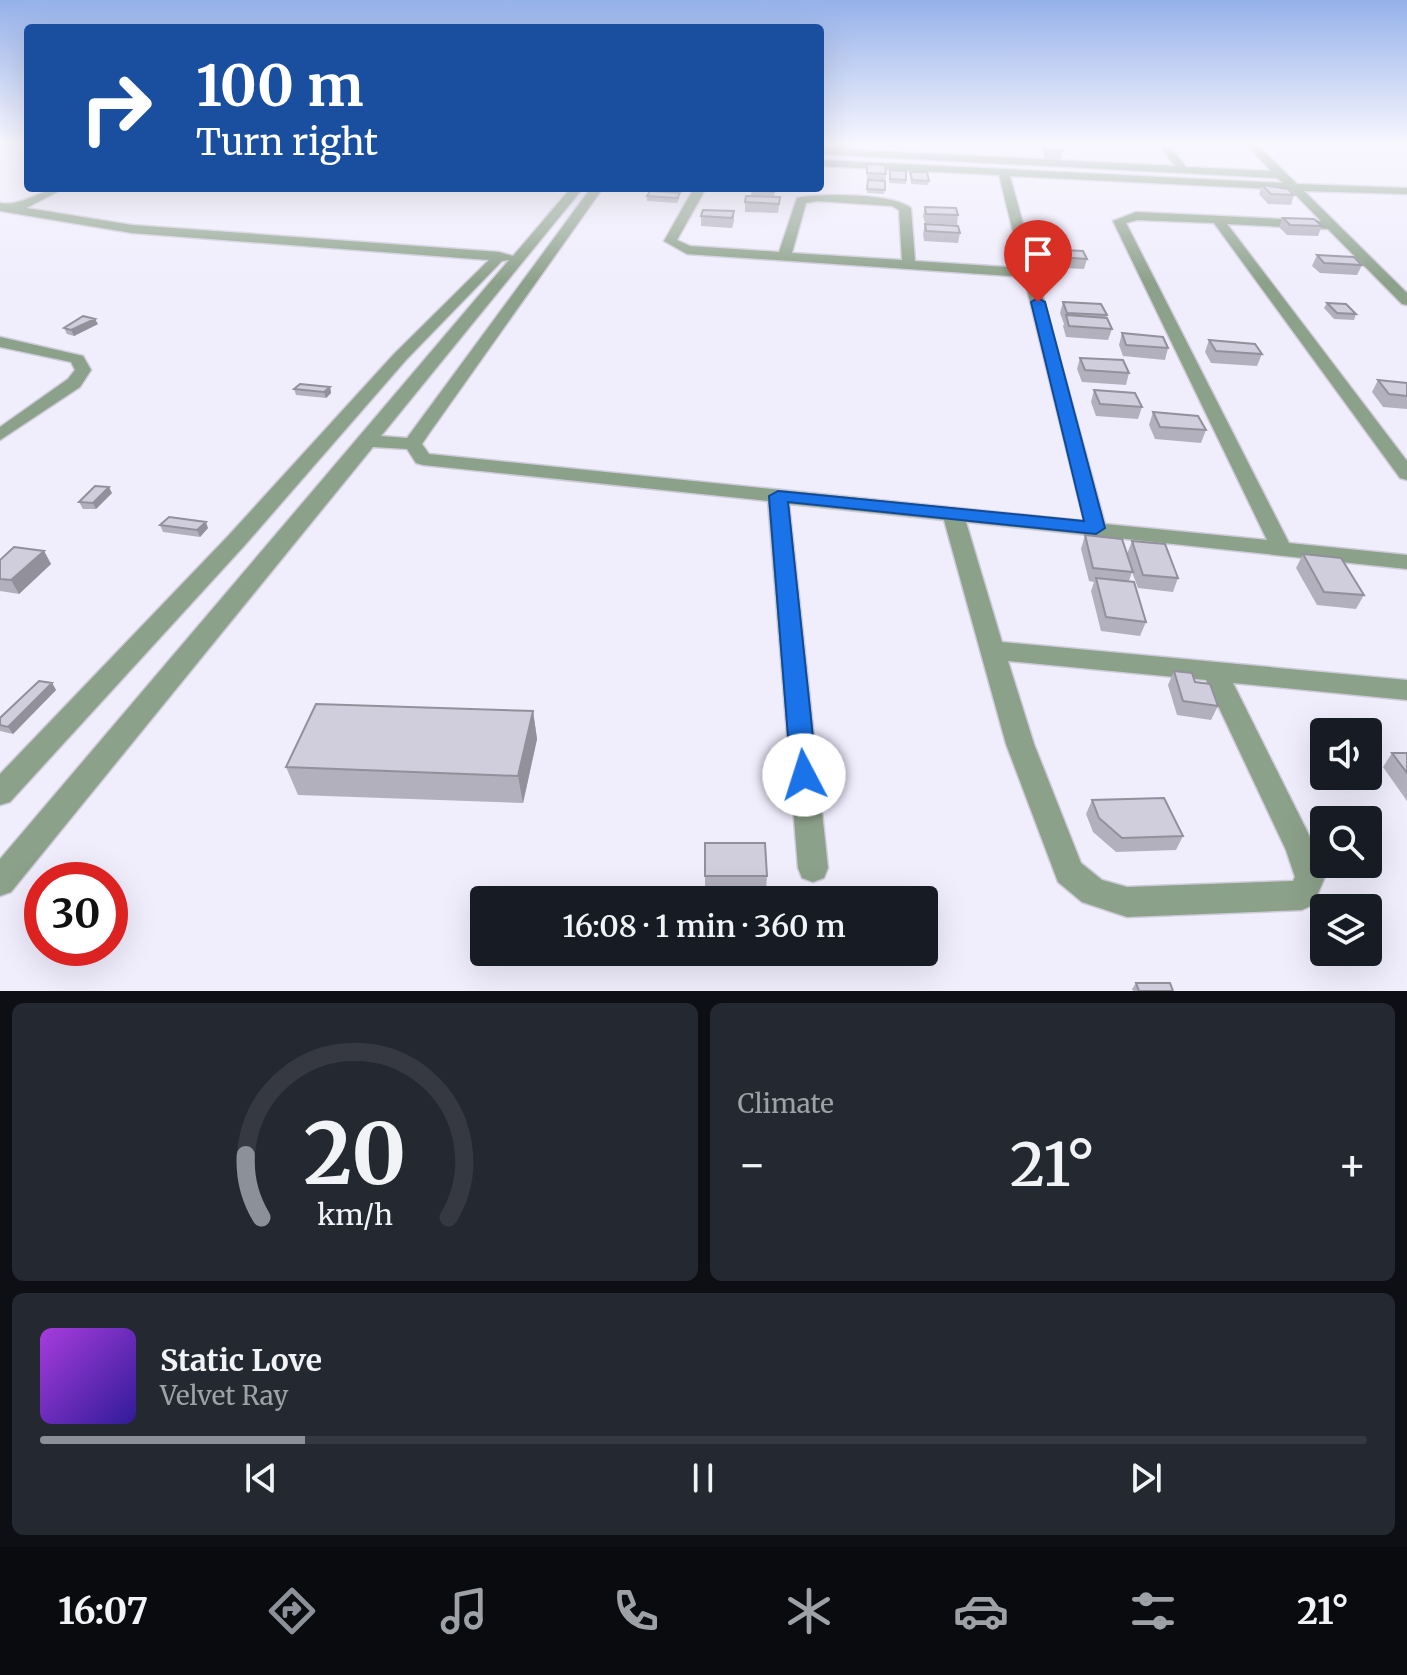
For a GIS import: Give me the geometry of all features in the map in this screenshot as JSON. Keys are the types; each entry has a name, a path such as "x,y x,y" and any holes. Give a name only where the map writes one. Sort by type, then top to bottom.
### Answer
{"street":[{"path":"1010,190 1096,528"},
{"path":"1297,190 1407,301"},
{"path":"1386,190 1407,191"},
{"path":"7,208 49,192"},
{"path":"0,793 237,540 400,357 465,294 509,258 573,192"},
{"path":"413,444 594,192"},
{"path":"698,192 670,241 687,250 1031,273"},
{"path":"784,257 801,200 817,198 894,203 905,208 909,266"},
{"path":"7,208 132,229 509,258"},
{"path":"1281,548 1119,221 1136,216 1330,225"},
{"path":"1218,220 1407,474"},
{"path":"0,882 368,441 509,258"},
{"path":"0,342 77,359 83,370 74,383 0,435"},
{"path":"368,441 413,444"},
{"path":"413,444 423,459 1407,562"},
{"path":"778,496 813,868"},
{"path":"953,514 1020,744 1069,872 1081,883 1109,899 1127,902 1302,895 1310,877 1301,849 1214,670"},
{"path":"992,650 1407,690"}],"building":[{"path":"1267,190 1289,190 1294,195 1271,194"},
{"path":"649,192 680,193 677,198 647,196"},
{"path":"746,196 780,197 779,204 745,202"},
{"path":"925,207 956,208 958,215 926,214"},
{"path":"703,210 734,211 732,218 701,216"},
{"path":"1283,218 1314,219 1322,226 1290,225"},
{"path":"925,224 958,226 960,233 926,231"},
{"path":"1042,249 1083,251 1087,259 1046,256"},
{"path":"1317,255 1354,257 1362,265 1324,263"},
{"path":"1063,302 1101,304 1107,315 1067,313"},
{"path":"1327,303 1346,304 1356,314 1337,313"},
{"path":"1066,315 1107,318 1112,329 1069,326"},
{"path":"83,316 95,319 71,330 64,328"},
{"path":"1122,333 1163,337 1168,348 1126,345"},
{"path":"1209,340 1255,344 1262,354 1216,351"},
{"path":"1080,358 1123,360 1129,373 1085,370"},
{"path":"1378,380 1407,383 1407,396 1389,394"},
{"path":"300,384 330,387 324,392 294,389"},
{"path":"1094,390 1135,393 1142,407 1100,404"},
{"path":"1153,412 1198,416 1206,430 1160,427"},
{"path":"95,486 109,487 93,503 79,502"},
{"path":"169,517 206,522 197,530 160,525"},
{"path":"1085,535 1122,539 1133,572 1093,568"},
{"path":"1132,541 1165,544 1178,578 1143,575"},
{"path":"14,547 44,551 11,580 0,579 0,560"},
{"path":"1303,554 1341,558 1364,595 1324,592"},
{"path":"1096,578 1134,582 1146,622 1106,617"},
{"path":"1174,671 1192,673 1195,682 1210,684 1218,706 1183,701"},
{"path":"39,681 52,683 8,727 0,725 0,718"},
{"path":"316,704 533,711 518,776 286,767"},
{"path":"1392,753 1407,753 1407,773"},
{"path":"1164,798 1183,836 1122,838 1099,818 1092,800"},
{"path":"705,843 765,843 767,876 705,876"},
{"path":"1136,983 1170,983 1173,991 1139,991"}],"route":[{"path":"804,775 778,496 1096,528 1038,302"}]}
